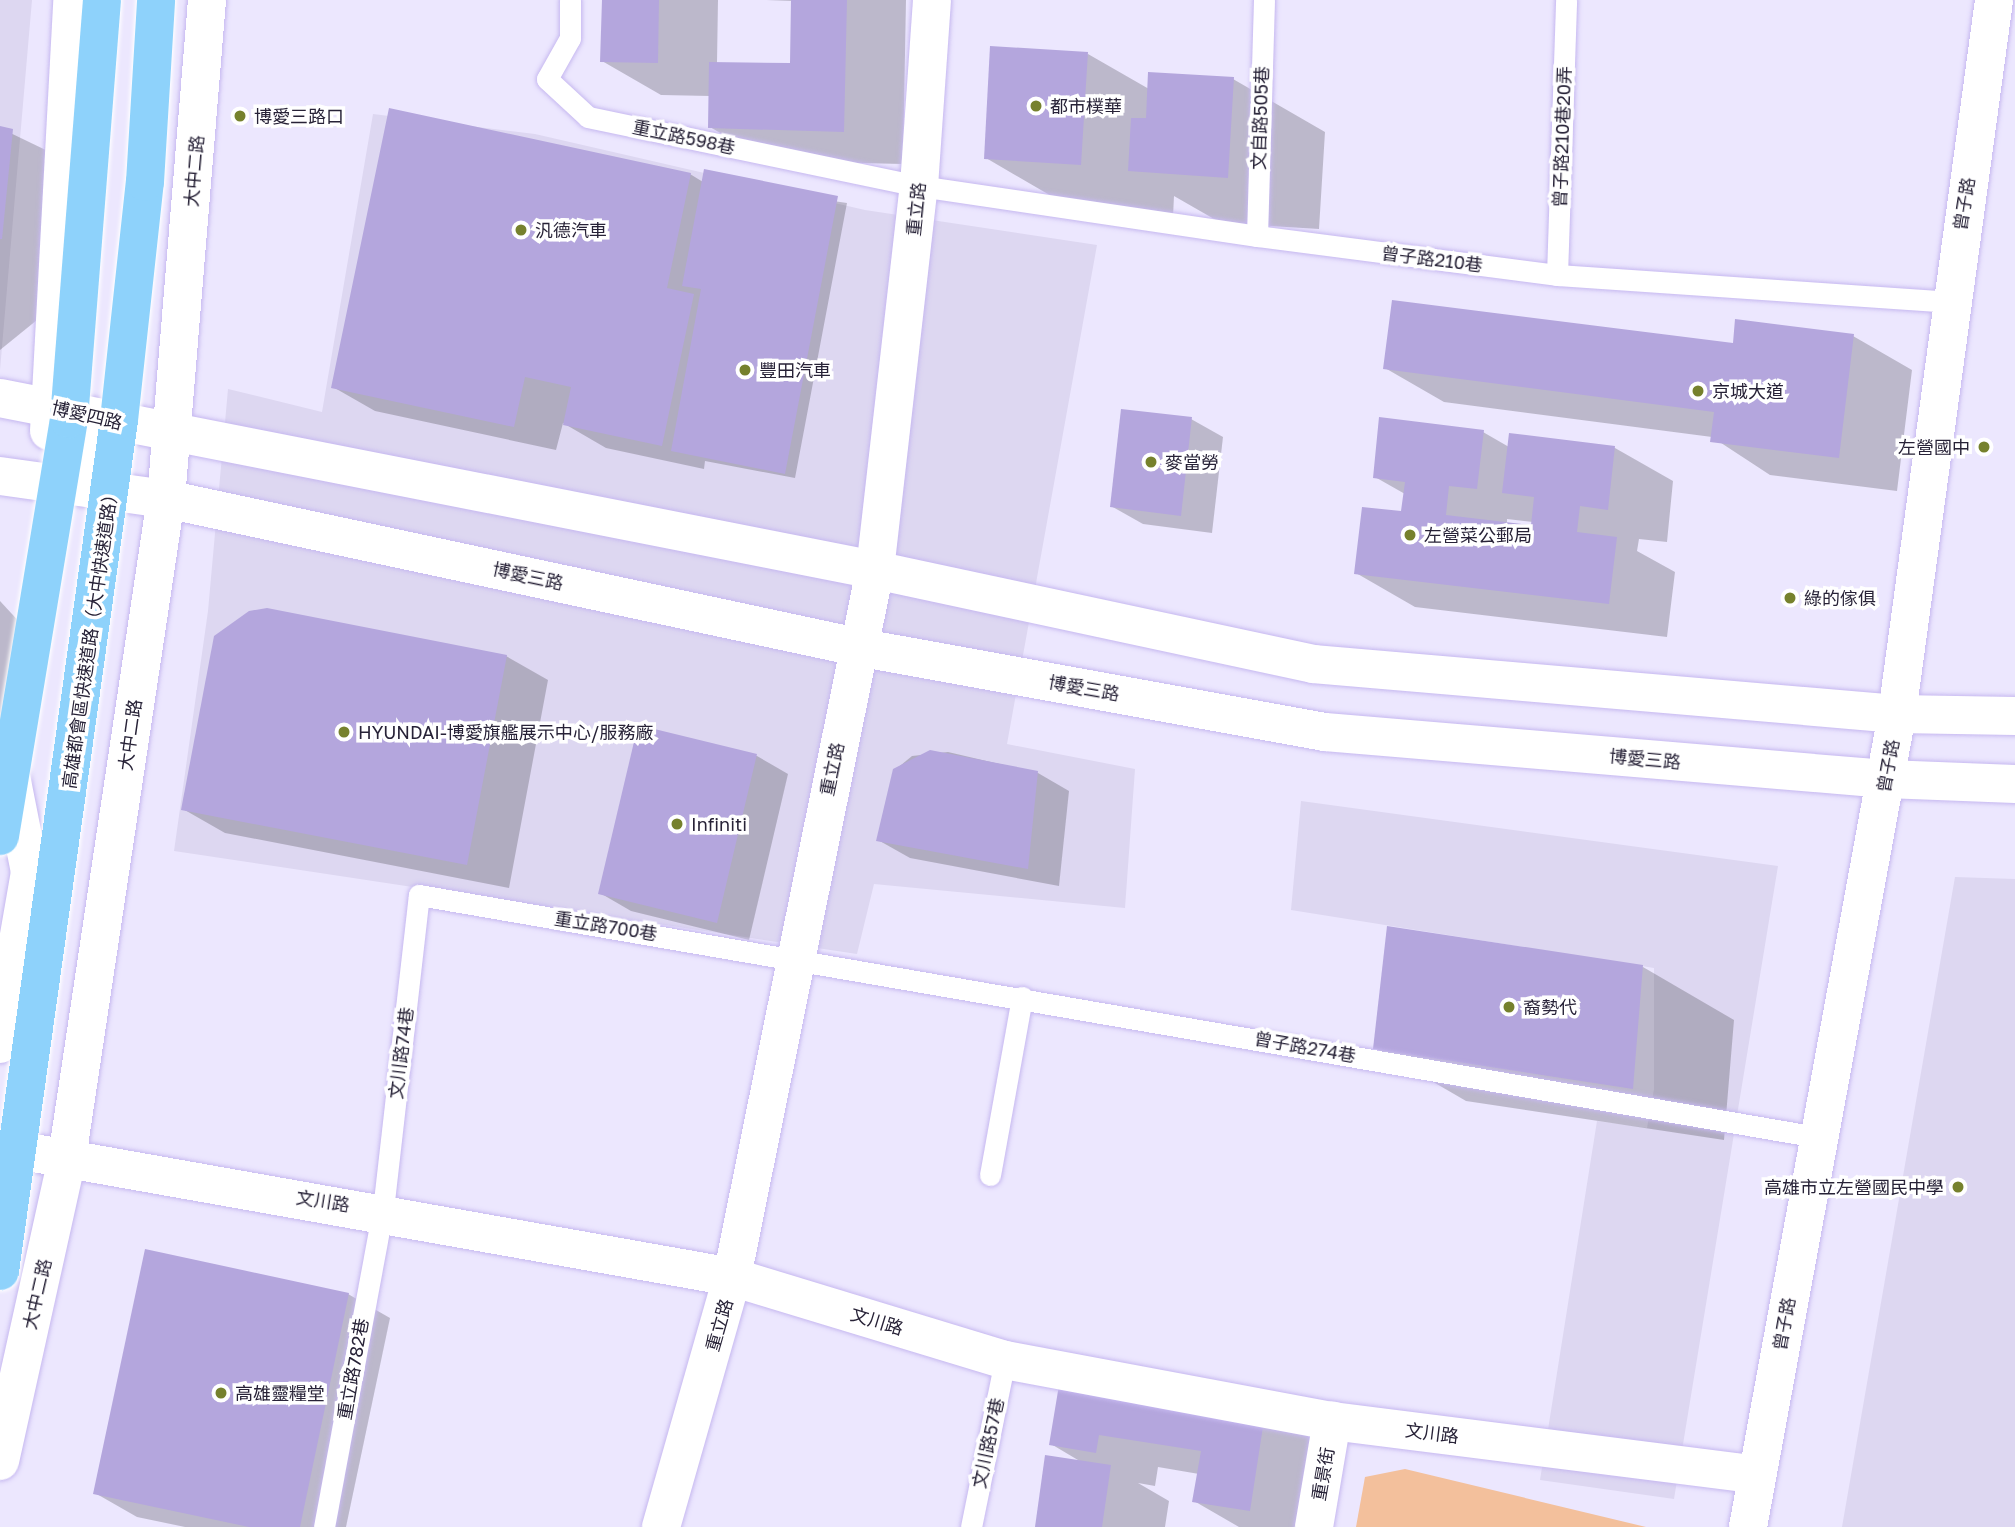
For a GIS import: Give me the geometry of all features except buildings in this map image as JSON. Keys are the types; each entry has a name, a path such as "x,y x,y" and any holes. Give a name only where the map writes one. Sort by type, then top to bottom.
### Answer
{"highway":[{"path":"0,836 69,419 102,0"},
{"name":"高雄都會區快速道路（大中快速道路）","path":"0,1271 119,420 145,182 156,0"}],"street":[{"path":"0,845 46,485 72,0"},
{"name":"大中二路","path":"0,1461 67,1158 166,499 207,0"},
{"name":"重立路","path":"661,1527 732,1277 793,956 875,570 919,186 932,0"},
{"name":"曾子路","path":"1748,1527 1817,1137 1897,715 1949,302 1994,0"},
{"name":"博愛四路","path":"0,398 173,434"},
{"path":"173,434 875,570 1313,664 1897,715 2015,716"},
{"path":"0,476 46,485 166,499"},
{"name":"博愛三路","path":"166,499 857,647 1325,732 1886,779 2015,784"},
{"path":"0,1044 30,872 10,770"},
{"name":"文川路","path":"0,1147 383,1210 732,1277 1006,1360 1332,1420 1757,1475"},
{"name":"重景街","path":"1314,1527 1332,1420"}],"lane":[{"name":"重立路598巷","path":"570,0 570,38 547,79 588,117 919,186"},
{"name":"文自路505巷","path":"1257,236 1264,0"},
{"name":"曾子路210巷20弄","path":"1557,275 1566,0"},
{"path":"65,112 89,416 84,488"},
{"name":"曾子路210巷","path":"919,186 1257,236 1557,275 1949,302"},
{"name":"重立路700巷","path":"419,895 793,956"},
{"name":"文川路74巷","path":"383,1210 419,895"},
{"name":"曾子路274巷","path":"793,956 1817,1137"},
{"path":"990,1175 1022,997"},
{"name":"重立路782巷","path":"324,1527 383,1210"},
{"name":"文川路57巷","path":"971,1527 1006,1360"}],"shaded area":[{"path":"0,0 32,0 0,370"},
{"path":"373,114 535,134 865,210 1097,245 1007,744 1135,769 1125,908 874,884 857,954 174,851 208,611 228,389 322,412"},
{"path":"1301,801 1778,866 1674,1499 1540,1480 1597,1121 1647,1128 1654,1089 1654,968 1291,910"},
{"name":"高雄市立左營國民中學","path":"1955,877 2015,879 2015,1527 1842,1527"},
{"path":"1405,1469 1646,1527 1356,1527 1365,1477"}],"place":[{"name":"都市樸華","path":"1036,106"},
{"name":"博愛三路口","path":"240,116"},
{"name":"汎德汽車","path":"521,230"},
{"name":"豐田汽車","path":"745,370"},
{"name":"京城大道","path":"1698,391"},
{"name":"左營國中","path":"1984,447"},
{"name":"麥當勞","path":"1151,462"},
{"name":"左營菜公郵局","path":"1410,535"},
{"name":"綠的傢俱","path":"1790,598"},
{"name":"HYUNDAI-博愛旗艦展示中心/服務廠","path":"344,732"},
{"name":"Infiniti","path":"677,824"},
{"name":"裔勢代","path":"1509,1007"},
{"name":"高雄市立左營國民中學","path":"1958,1187"},
{"name":"高雄靈糧堂","path":"221,1393"}]}
